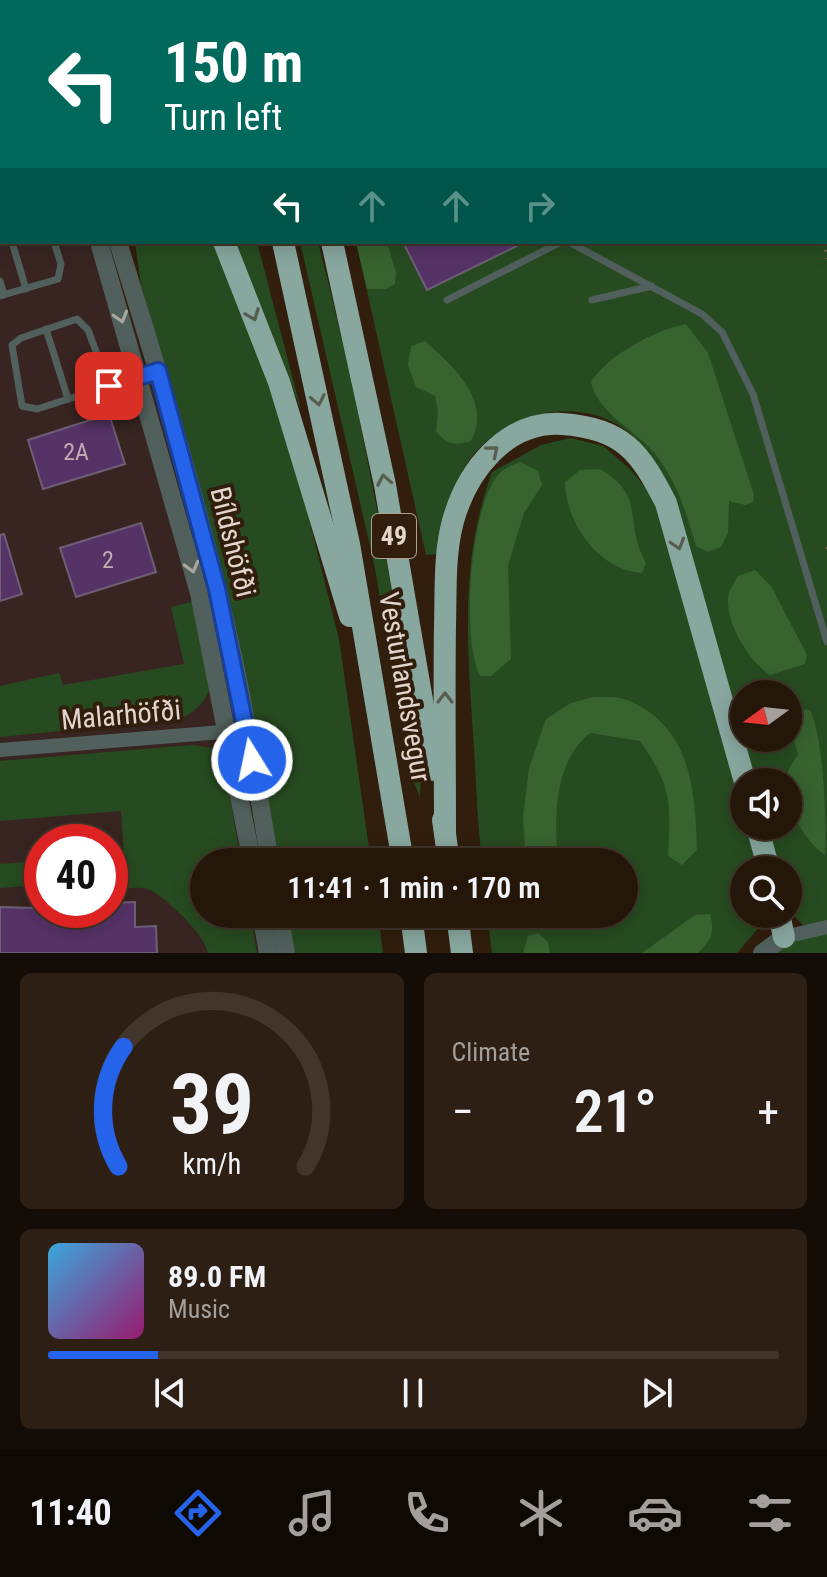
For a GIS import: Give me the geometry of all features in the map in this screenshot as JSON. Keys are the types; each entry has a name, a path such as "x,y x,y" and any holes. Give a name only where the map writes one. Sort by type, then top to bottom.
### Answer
{"highway":[{"path":"225,244 279,382 382,725"},
{"name":"Vesturlandsvegur","path":"283,244 349,544 401,848"},
{"name":"Vesturlandsvegur","path":"332,244 385,485 447,848"},
{"path":"445,832 446,571 452,523 467,484 485,457 529,429 558,424 594,428 625,441 646,463 666,503 741,768"},
{"path":"413,928 416,953"},
{"path":"459,928 462,953"},
{"path":"782,928 784,937"}],"street":[{"name":"Bíldshöfði","path":"100,244 199,593 266,848"},
{"name":"Bíldshöfði","path":"119,244 158,371 217,589 250,848"},
{"name":"Malarhöfði","path":"0,750 237,731"},
{"path":"762,953 784,937 827,927"},
{"path":"264,928 268,953"},
{"path":"282,928 286,953"}],"lane":[{"path":"13,244 26,289"},
{"path":"0,281 2,296 58,279 61,264 55,244"},
{"path":"447,300 557,244"},
{"path":"573,244 702,314 722,332 739,361 758,408 827,642"},
{"path":"592,300 652,286"},
{"path":"109,386 88,330 77,319 21,338 12,345 22,406 37,409 158,371"},
{"path":"46,329 68,399"}],"path":[{"path":"827,547 827,555"}],"shaded area":[{"path":"0,244 109,244 158,408 219,636 258,848 190,848 190,928 273,928 277,953 0,953"}],"green space":[{"path":"135,244 215,244 288,435 339,639 369,848 274,848 221,565 141,285"},
{"path":"237,244 258,244 301,410"},
{"path":"300,244 318,244 349,372 399,635 421,767 420,797 410,773 374,563"},
{"path":"356,244 827,244 827,922 805,927 802,924 802,856 774,856 770,840 802,840 802,768 751,768 746,752 802,752 802,680 730,680 730,697 669,488 642,446 628,432 598,416 574,411 550,412 504,428 469,461 457,483 440,554 426,555"},
{"path":"356,244 388,244 396,273 395,284 386,289 367,289"},
{"path":"686,324 708,353 754,495 753,502 745,505 729,501 728,533 721,547 708,552 696,546 680,499 664,466 648,446 609,413 591,382 609,362 633,345"},
{"path":"425,341 458,373 473,399 477,412 471,441 451,443 436,431 438,412 435,396 416,387 408,365 411,346"},
{"path":"571,438 603,446 630,469 659,504 732,768 730,840 751,840 756,856 730,856 730,928 758,928 737,953 492,953 489,928 638,928 638,848 481,848 469,666 470,569 482,505 492,472 541,445"},
{"path":"520,462 538,471 542,485 524,513 508,565 511,659 491,676 480,676 474,658 470,603 476,538 491,485 503,470"},
{"path":"600,469 615,479 629,500 639,548 646,563 642,573 626,570 599,554 587,542 571,513 565,482 580,470"},
{"path":"755,570 771,586 807,655 805,664 770,675 754,661 735,631 728,596 738,576"},
{"path":"195,601 211,669 206,697 196,709 179,719 0,737 0,686 59,673 63,685 184,664 171,607"},
{"path":"593,697 630,701 651,713 678,745 691,784 697,850 682,865 668,856 667,795 658,770 640,741 590,733 578,745 563,776 557,810 557,848 525,848 523,817 529,768 546,719 571,703"},
{"path":"802,709 810,710 819,740 825,805 825,855 802,830 802,768 790,768 802,752"},
{"path":"192,745 213,748 224,762 239,848 190,848 190,924 148,889 128,889 128,824 122,824 121,811 0,821 0,761"},
{"path":"24,862 24,886 0,888 0,864"},
{"path":"710,914 711,936 698,953 642,953 695,915"},
{"path":"194,928 253,928 257,953 208,953"},
{"path":"288,928 380,928 383,953 292,953"},
{"path":"827,932 827,953 771,953 785,942"},
{"path":"538,933 548,942 550,953 523,953 528,936"}],"building":[{"path":"404,244 521,244 427,290"},
{"path":"109,414 125,464 43,489 28,440"},
{"path":"141,523 156,572 76,597 60,548"},
{"path":"4,534 22,594 0,601 0,535"},
{"path":"128,902 135,902 135,927 156,926 157,953 0,953 0,907 24,908 24,928 128,928"}],"route":[{"path":"109,386 158,371 217,589 252,760"}]}
